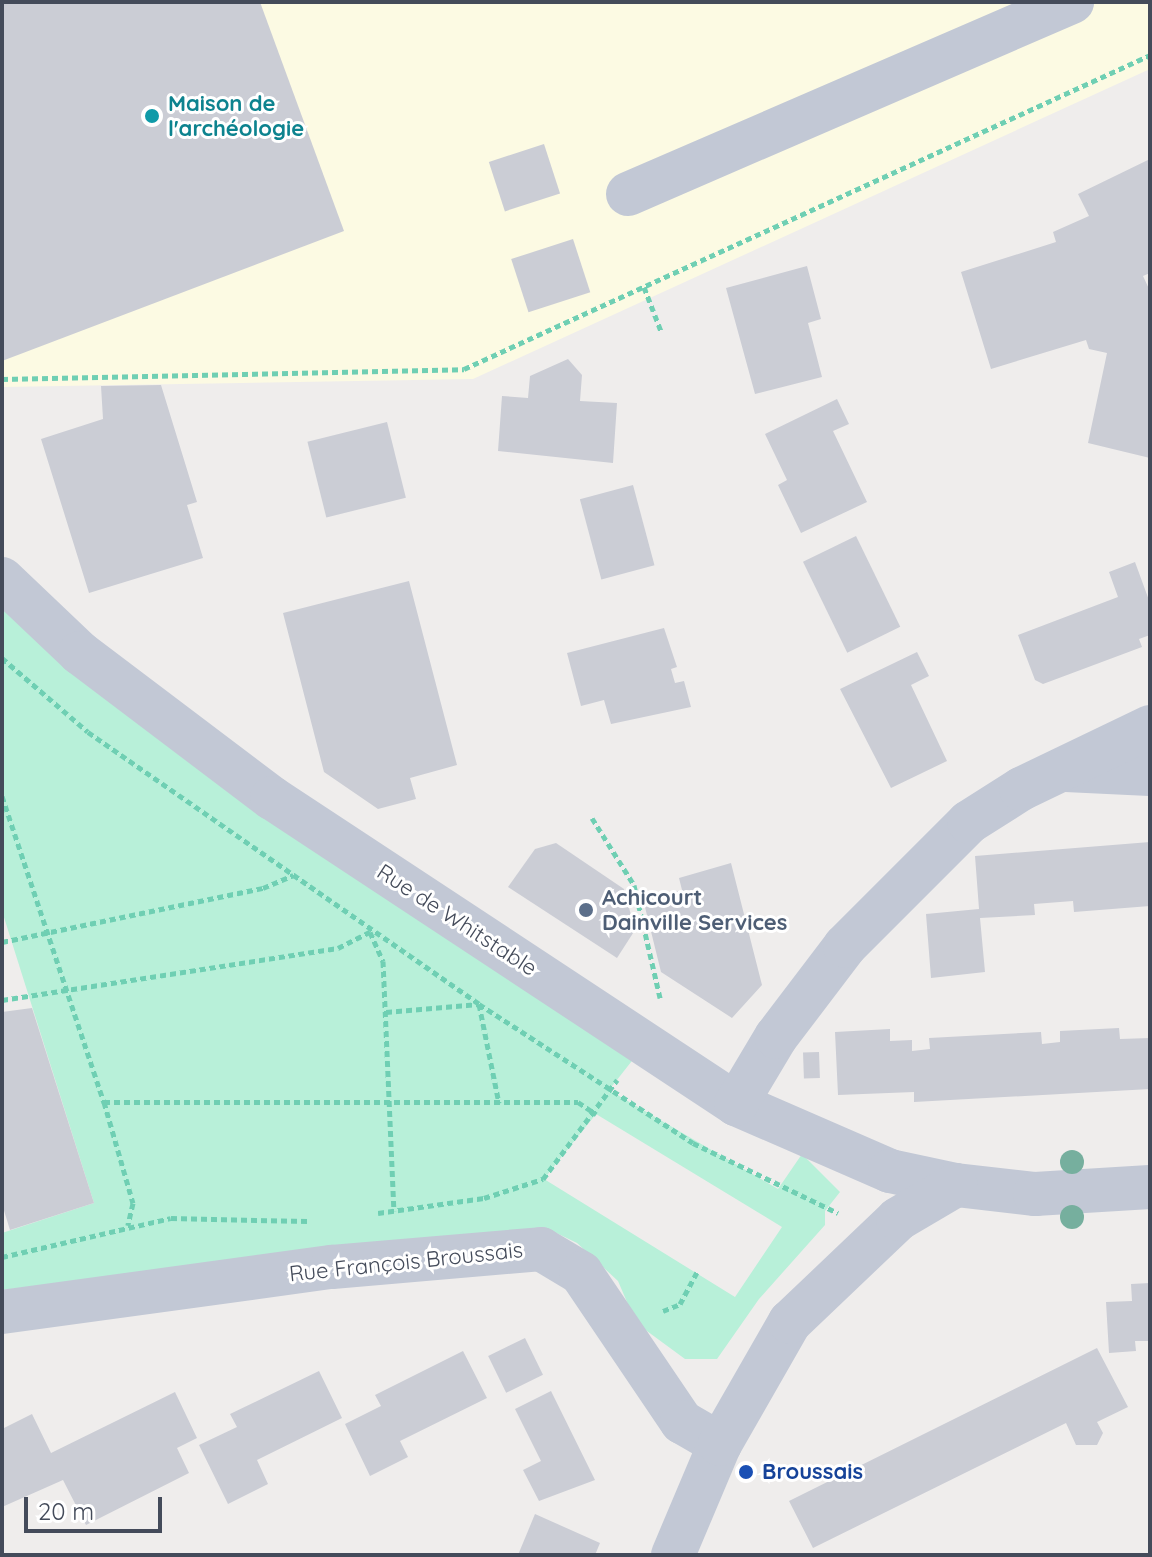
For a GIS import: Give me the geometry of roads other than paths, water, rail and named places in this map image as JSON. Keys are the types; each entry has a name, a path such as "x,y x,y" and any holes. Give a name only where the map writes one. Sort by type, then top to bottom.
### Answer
{"street":[{"path":"628,194 1072,2"},
{"name":"Rue de Whitstable","path":"2,579 80,653 272,798 656,1026 736,1104 890,1171 956,1185"},
{"path":"736,1104 776,1037 856,936 969,822 1150,727"},
{"path":"1064,770 1150,774"},
{"path":"673,1555 720,1444 790,1322 898,1219 956,1185 1035,1194 1150,1187"},
{"name":"Rue François Broussais","path":"2,1312 332,1267 541,1249 581,1273 682,1422 720,1444"}],"place":[{"name":"Maison de l'archéologie","path":"152,116"},
{"name":"Achicourt Dainville Services","path":"586,910"},
{"name":"Broussais","path":"746,1472"}]}
